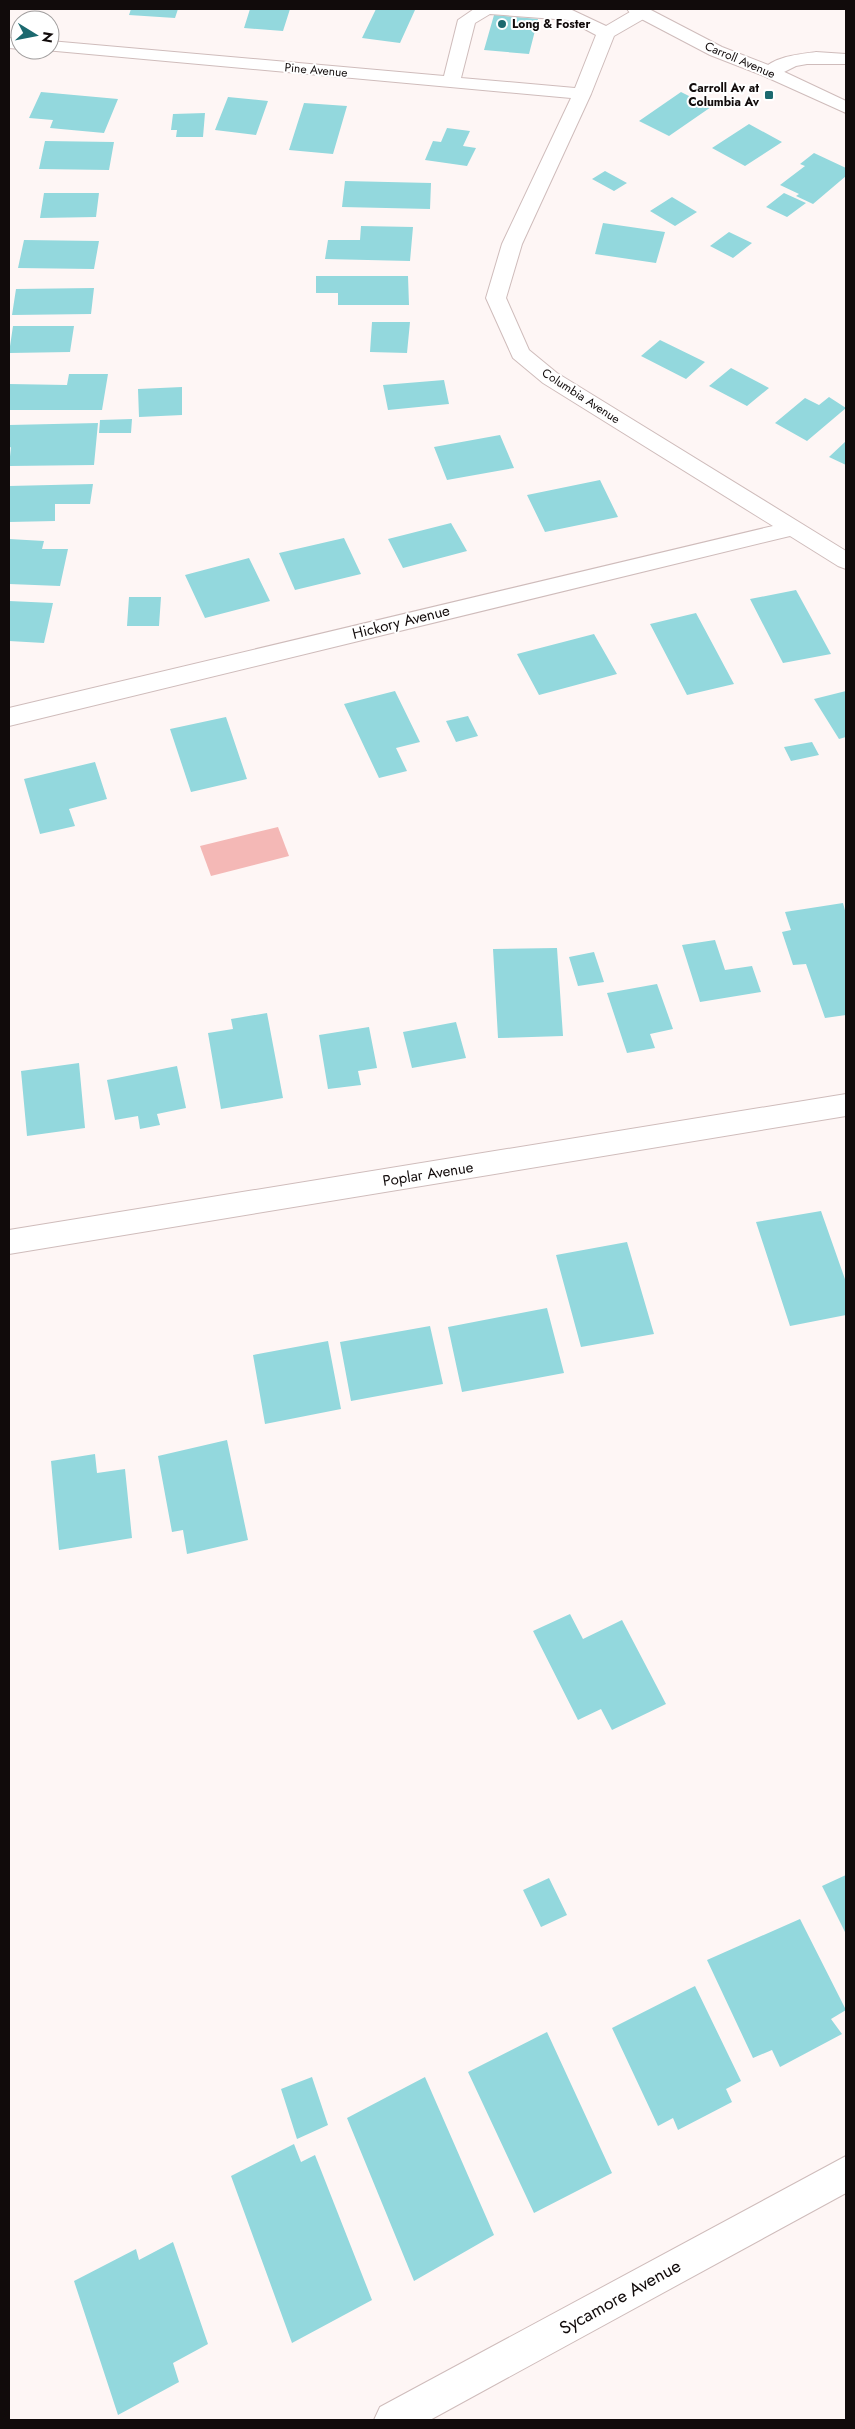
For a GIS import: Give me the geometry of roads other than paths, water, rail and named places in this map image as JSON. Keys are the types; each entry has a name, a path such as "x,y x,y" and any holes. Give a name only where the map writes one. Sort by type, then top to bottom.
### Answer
{"street":[{"path":"451,82 468,20 488,9 572,15 606,33 638,11"},
{"name":"Carroll Avenue","path":"638,11 716,51 770,72 846,108"},
{"name":"Columbia Avenue","path":"606,33 582,94 512,244 496,298 520,353 550,378 846,561"},
{"name":"Pine Avenue","path":"60,47 582,94"},
{"path":"770,72 787,62 810,57 846,60"},
{"name":"Hickory Avenue","path":"9,717 794,528"},
{"name":"Poplar Avenue","path":"9,1242 846,1105"},
{"name":"Sycamore Avenue","path":"394,2420 846,2174"}],"place":[{"name":"Long & Foster","path":"502,24"},
{"name":"Carroll Av at Columbia Av","path":"769,95"}]}
